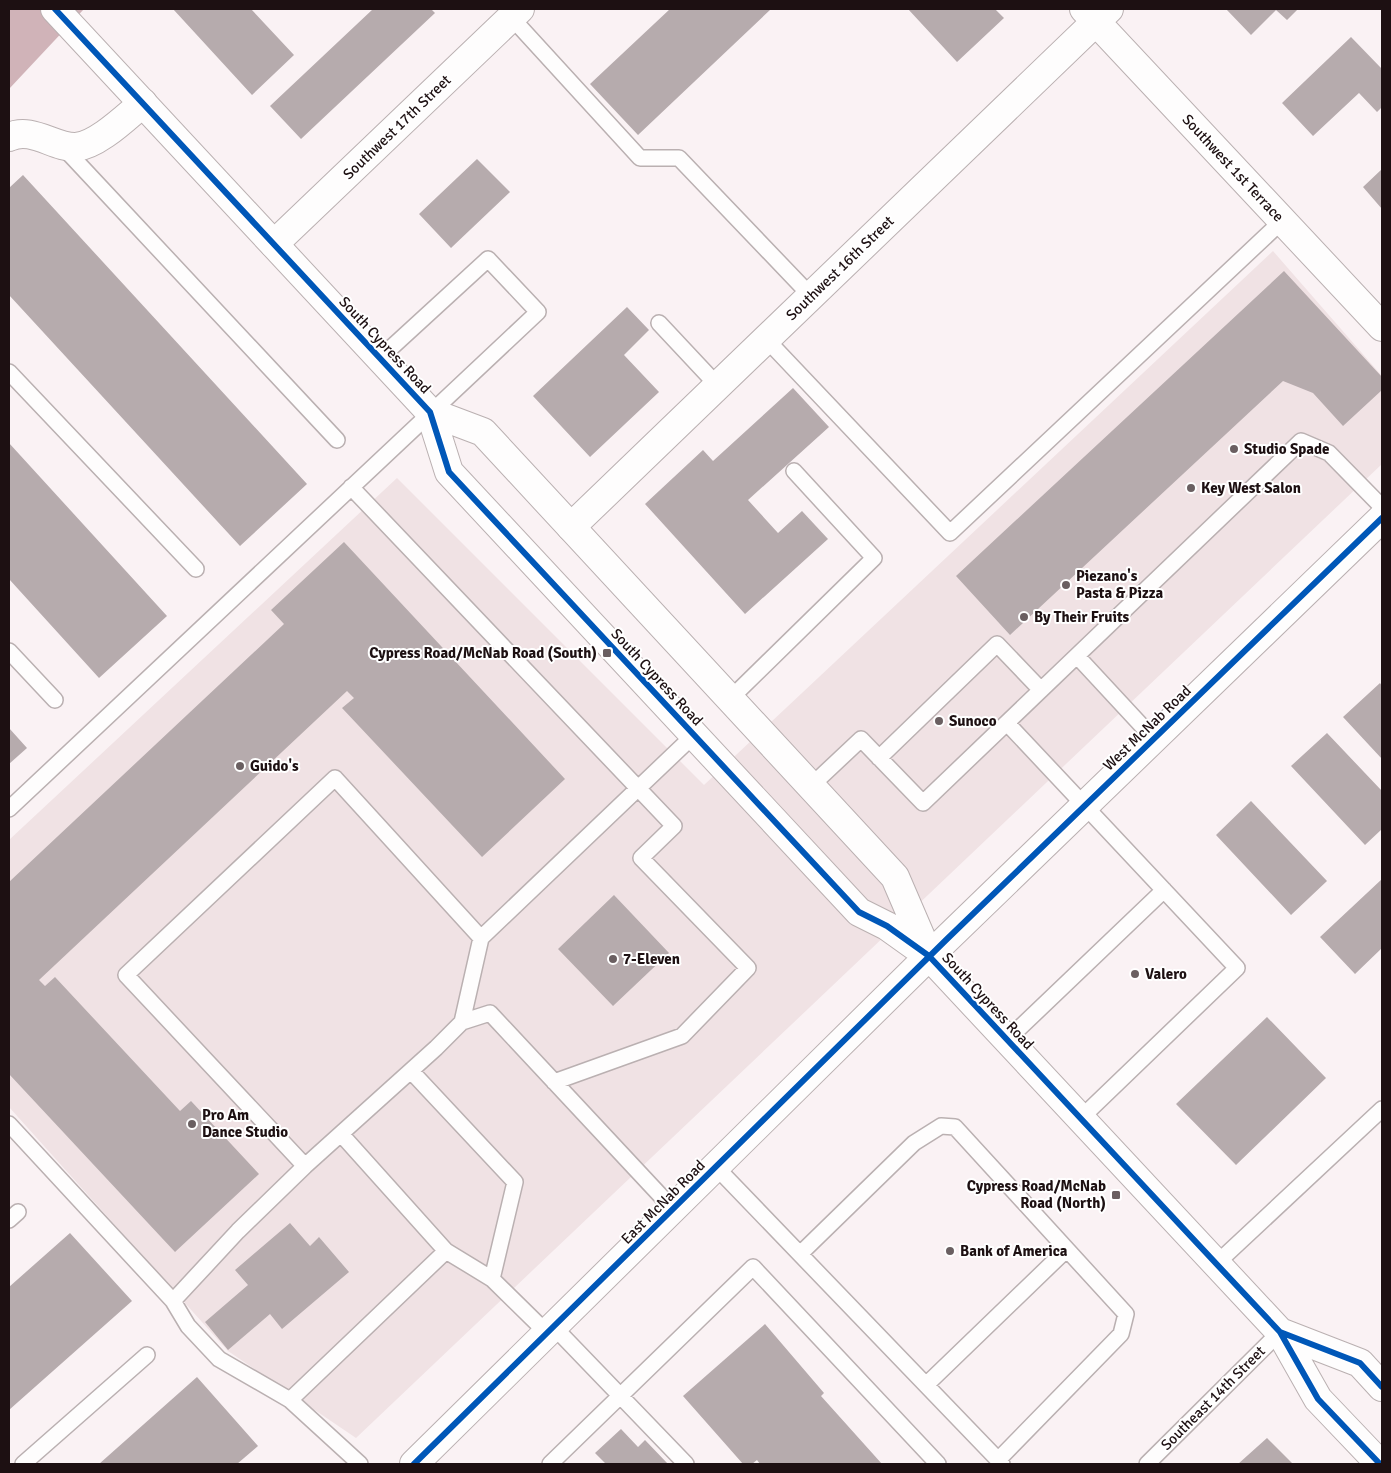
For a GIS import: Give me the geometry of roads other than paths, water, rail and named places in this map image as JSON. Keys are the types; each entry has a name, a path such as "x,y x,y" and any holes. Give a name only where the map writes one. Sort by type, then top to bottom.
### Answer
{"street":[{"name":"South Cypress Road","path":"55,9 430,412 449,472 859,912 887,926 929,956 1280,1332 1318,1399 1380,1464"},
{"name":"Southwest 17th Street","path":"274,244 516,13"},
{"name":"Southwest 1st Terrace","path":"1096,13 1282,221 1382,327"},
{"name":"Southwest 16th Street","path":"571,527 811,296 1096,13"},
{"path":"9,137 14,134 43,137 60,144 76,147 95,140 144,103"},
{"name":"South Cypress Road","path":"430,412 483,432 895,877 929,956"},
{"name":"West McNab Road","path":"929,956 1382,518"},
{"name":"East McNab Road","path":"414,1464 929,956"},
{"name":"South Cypress Road","path":"1280,1332 1360,1363 1382,1386"}],"lane":[{"path":"516,13 640,158 680,158 811,296"},
{"path":"60,144 337,440"},
{"path":"766,339 950,533 1282,221"},
{"path":"9,809 538,312 488,259 380,358"},
{"path":"659,323 718,386"},
{"path":"9,372 196,570"},
{"path":"811,786 861,739 923,803 1301,442 1329,453 1382,507"},
{"path":"730,699 874,558 794,471"},
{"path":"351,486 674,826 641,858 748,968 682,1036 554,1082"},
{"path":"879,758 997,644 1041,690"},
{"path":"9,651 55,700"},
{"path":"1078,656 1154,739"},
{"path":"1007,723 1237,968 1080,1119"},
{"path":"462,1022 482,938 694,735"},
{"path":"305,1166 126,975 335,778 482,938"},
{"path":"1006,1040 1164,890"},
{"path":"173,1300 238,1231 305,1166 412,1070 462,1022 490,1013 673,1209"},
{"path":"412,1070 515,1182 492,1279"},
{"path":"1216,1264 1382,1109"},
{"path":"9,1124 173,1300 188,1326 219,1359 290,1400 360,1464"},
{"path":"716,1166 800,1254 1000,1462 1121,1334 1126,1314 954,1128 941,1126 914,1143 800,1254"},
{"path":"341,1134 446,1251 492,1279 551,1330 622,1395 686,1464"},
{"path":"926,1385 1066,1250"},
{"path":"290,1400 446,1251"},
{"path":"550,1464 752,1267 938,1464"},
{"name":"Southeast 14th Street","path":"1147,1464 1280,1332"},
{"path":"23,1464 147,1355"}],"place":[{"name":"Studio Spade","path":"1234,449"},
{"name":"Key West Salon","path":"1191,488"},
{"name":"Piezano's Pasta & Pizza","path":"1066,585"},
{"name":"By Their Fruits","path":"1024,617"},
{"name":"Cypress Road/McNab Road (South)","path":"607,653"},
{"name":"Sunoco","path":"939,721"},
{"name":"Guido's","path":"240,766"},
{"name":"7-Eleven","path":"613,959"},
{"name":"Valero","path":"1135,974"},
{"name":"Pro Am Dance Studio","path":"192,1124"},
{"name":"Cypress Road/McNab Road (North)","path":"1116,1195"},
{"name":"Bank of America","path":"950,1251"}]}
